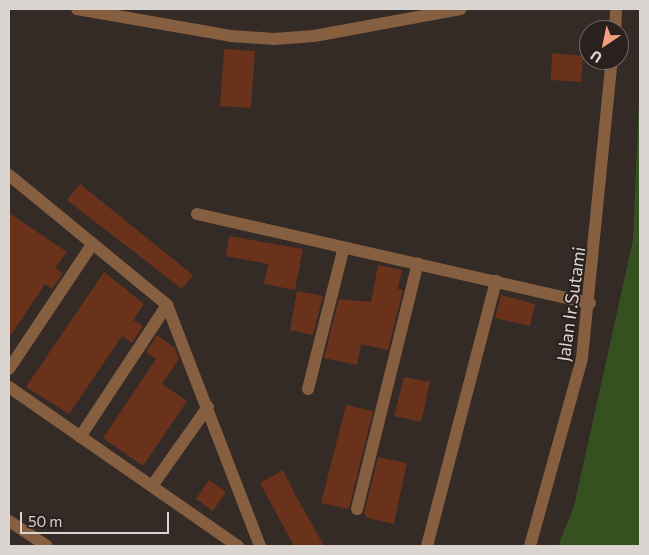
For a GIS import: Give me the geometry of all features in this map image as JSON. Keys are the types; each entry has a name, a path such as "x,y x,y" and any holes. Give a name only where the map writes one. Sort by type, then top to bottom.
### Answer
{"street":[{"path":"77,9 231,36 274,39 314,36 461,9"},
{"name":"Jalan Ir.Sutami","path":"530,546 582,358 590,303 611,70"},
{"path":"10,178 93,242 167,305 208,407 260,546"},
{"path":"197,214 590,303"},
{"path":"9,368 93,242"},
{"path":"308,389 344,247"},
{"path":"357,509 418,263"},
{"path":"427,546 496,281"},
{"path":"80,437 167,305"},
{"path":"9,387 238,546"},
{"path":"152,486 208,407"},
{"path":"9,521 47,546"}],"green space":[{"path":"639,99 640,546 558,546 574,506 633,240"}],"building":[{"path":"224,49 255,51 251,108 220,106"},
{"path":"552,53 579,56 579,70 582,70 581,82 551,80"},
{"path":"80,184 193,275 182,289 67,200"},
{"path":"9,213 67,252 55,268 63,273 52,289 45,284 9,338"},
{"path":"229,236 303,249 295,290 264,284 268,264 226,256"},
{"path":"378,265 402,270 398,289 403,290 388,350 361,344 357,365 324,358 339,299 371,302"},
{"path":"104,272 144,304 133,320 143,326 132,343 122,336 69,414 26,387"},
{"path":"297,291 323,296 313,335 290,330"},
{"path":"501,295 535,304 530,326 495,318"},
{"path":"157,335 175,348 179,359 162,384 187,401 143,466 103,438 156,359 146,352"},
{"path":"404,377 430,382 421,422 394,416"},
{"path":"346,405 373,411 349,509 321,503"},
{"path":"378,457 407,463 394,524 367,518 364,513"},
{"path":"283,470 324,546 294,546 260,483"},
{"path":"209,480 226,492 213,511 196,499"}]}
